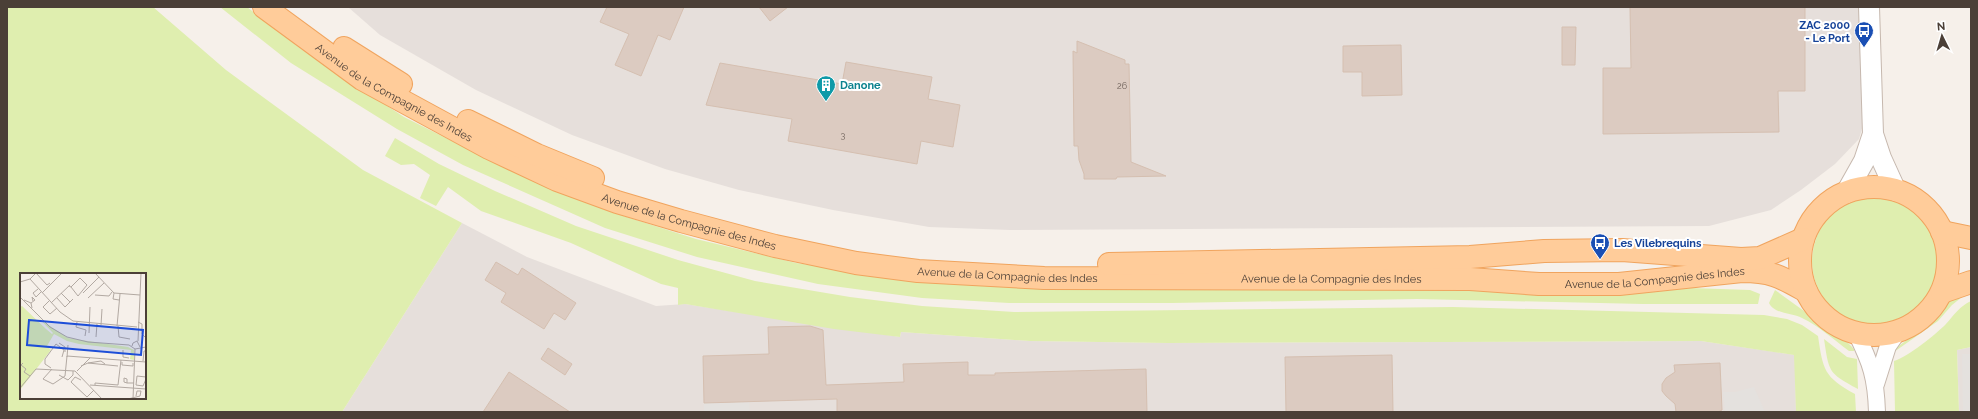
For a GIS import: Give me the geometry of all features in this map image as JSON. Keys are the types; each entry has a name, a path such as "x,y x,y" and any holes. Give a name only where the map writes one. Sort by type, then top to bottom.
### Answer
{"main road":[{"name":"Avenue de la Compagnie des Indes","path":"264,7 362,79 489,148 557,180 617,202 680,221 775,246 856,263 918,271 1044,278 1470,279 1539,284 1618,284 1742,271 1761,271 1778,275 1806,291"},
{"name":"Avenue de la Compagnie des Indes","path":"288,7 362,60 396,81 430,101 537,155 620,189 699,214 807,239 876,252 954,261 1041,264 1470,257 1544,251 1622,250 1741,259 1760,258 1803,239"},
{"path":"1863,188 1880,188 1896,191 1911,197 1924,206 1935,218 1947,247 1949,262 1947,278 1942,292 1934,305 1924,316 1912,325 1898,332 1884,335 1856,333 1829,320 1818,310 1806,291 1801,274 1800,257 1803,239 1810,224 1820,211 1832,201 1846,193 1863,188"},
{"path":"1942,232 1971,238"},
{"path":"1942,292 1971,282"}],"street":[{"path":"1869,7 1873,134 1881,158 1896,191"},
{"path":"1846,193 1864,161 1873,134"},
{"path":"1876,385 1888,346 1898,332"},
{"path":"1856,333 1869,358 1876,385 1876,412"}],"shaded area":[{"path":"348,7 1866,7 1868,108 1859,139 1835,164 1801,190 1771,210 1709,226 1010,230 929,227 833,210 739,190 665,169 572,135 476,90 380,35"},
{"path":"462,223 527,257 656,306 685,304 900,337 901,332 1030,341 1168,343 1701,341 1795,355 1796,412 342,412"},
{"path":"1971,347 1971,412 1959,412 1957,350"},
{"path":"1962,354 1971,354 1971,412 1963,412"},
{"path":"1754,387 1765,412 1725,412 1723,392 1735,392"},
{"path":"749,402 750,412 704,412 704,403"}],"green space":[{"path":"7,7 153,7 226,70 363,170 462,223 342,412 7,412"},
{"path":"220,7 247,7 301,49 404,117 474,152 611,212 696,239 796,263 912,280 1468,285 1623,294 1691,288 1750,290 1760,294 1758,304 1643,304 1417,299 1172,303 1009,303 922,298 818,284 697,257 605,228 463,165 397,129 291,63"},
{"path":"395,138 439,164 495,191 576,226 678,260 755,281 850,297 922,306 1014,312 1453,307 1764,315 1787,319 1802,325 1818,336 1824,365 1827,371 1837,383 1855,394 1856,412 1796,412 1794,355 1701,341 1168,343 1030,341 901,332 900,337 834,329 685,304 678,305 678,288 661,284 571,243 481,211 448,187 436,206 420,198 430,175 414,164 401,165 385,156"},
{"path":"1877,196 1902,201 1923,215 1937,236 1942,261 1937,286 1923,307 1902,321 1877,326 1852,321 1831,307 1817,286 1812,261 1817,236 1831,215 1852,201"},
{"path":"1775,290 1847,342 1854,349 1854,351 1849,351 1808,321 1771,307 1769,303"},
{"path":"1954,296 1962,297 1952,305 1938,321 1894,352 1892,351 1934,320"},
{"path":"1971,301 1971,347 1957,350 1959,412 1895,412 1894,361 1907,355 1929,339 1946,324 1960,308"},
{"path":"1824,339 1847,357 1857,359 1858,389 1835,375 1829,365"}],"building":[{"path":"607,7 684,7 670,40 658,35 641,76 615,65 629,34 600,22"},
{"path":"759,7 788,7 770,21"},
{"path":"1630,7 1805,7 1805,91 1778,91 1779,132 1603,134 1603,68 1631,68"},
{"path":"1562,27 1576,27 1575,65 1562,65"},
{"path":"1077,41 1125,60 1125,64 1129,64 1131,162 1166,176 1084,179 1084,174 1079,160 1078,146 1074,146 1073,51 1077,53"},
{"path":"1401,45 1402,95 1362,96 1362,72 1343,72 1343,46"},
{"name":"Danone","path":"846,62 932,77 928,99 960,105 953,147 921,141 917,164 788,141 792,119 706,105 720,63 842,84"},
{"path":"496,262 518,275 522,268 576,303 565,320 554,313 544,329 501,302 506,293 485,280"},
{"path":"810,326 823,330 826,385 904,382 903,364 968,362 968,375 1146,369 1147,412 837,412 837,399 704,403 703,356 769,354 768,327"},
{"path":"548,348 572,364 565,375 541,359"},
{"path":"1392,355 1393,412 1286,412 1285,357"},
{"path":"1720,363 1722,410 1718,412 1676,412 1675,404 1662,391 1662,384 1666,378 1675,372 1674,365"},
{"path":"509,372 570,412 483,412"}],"place":[{"name":"ZAC 2000 - Le Port","path":"1864,48"},
{"name":"Danone","path":"826,102"},
{"name":"Les Vilebrequins","path":"1600,260"}]}
